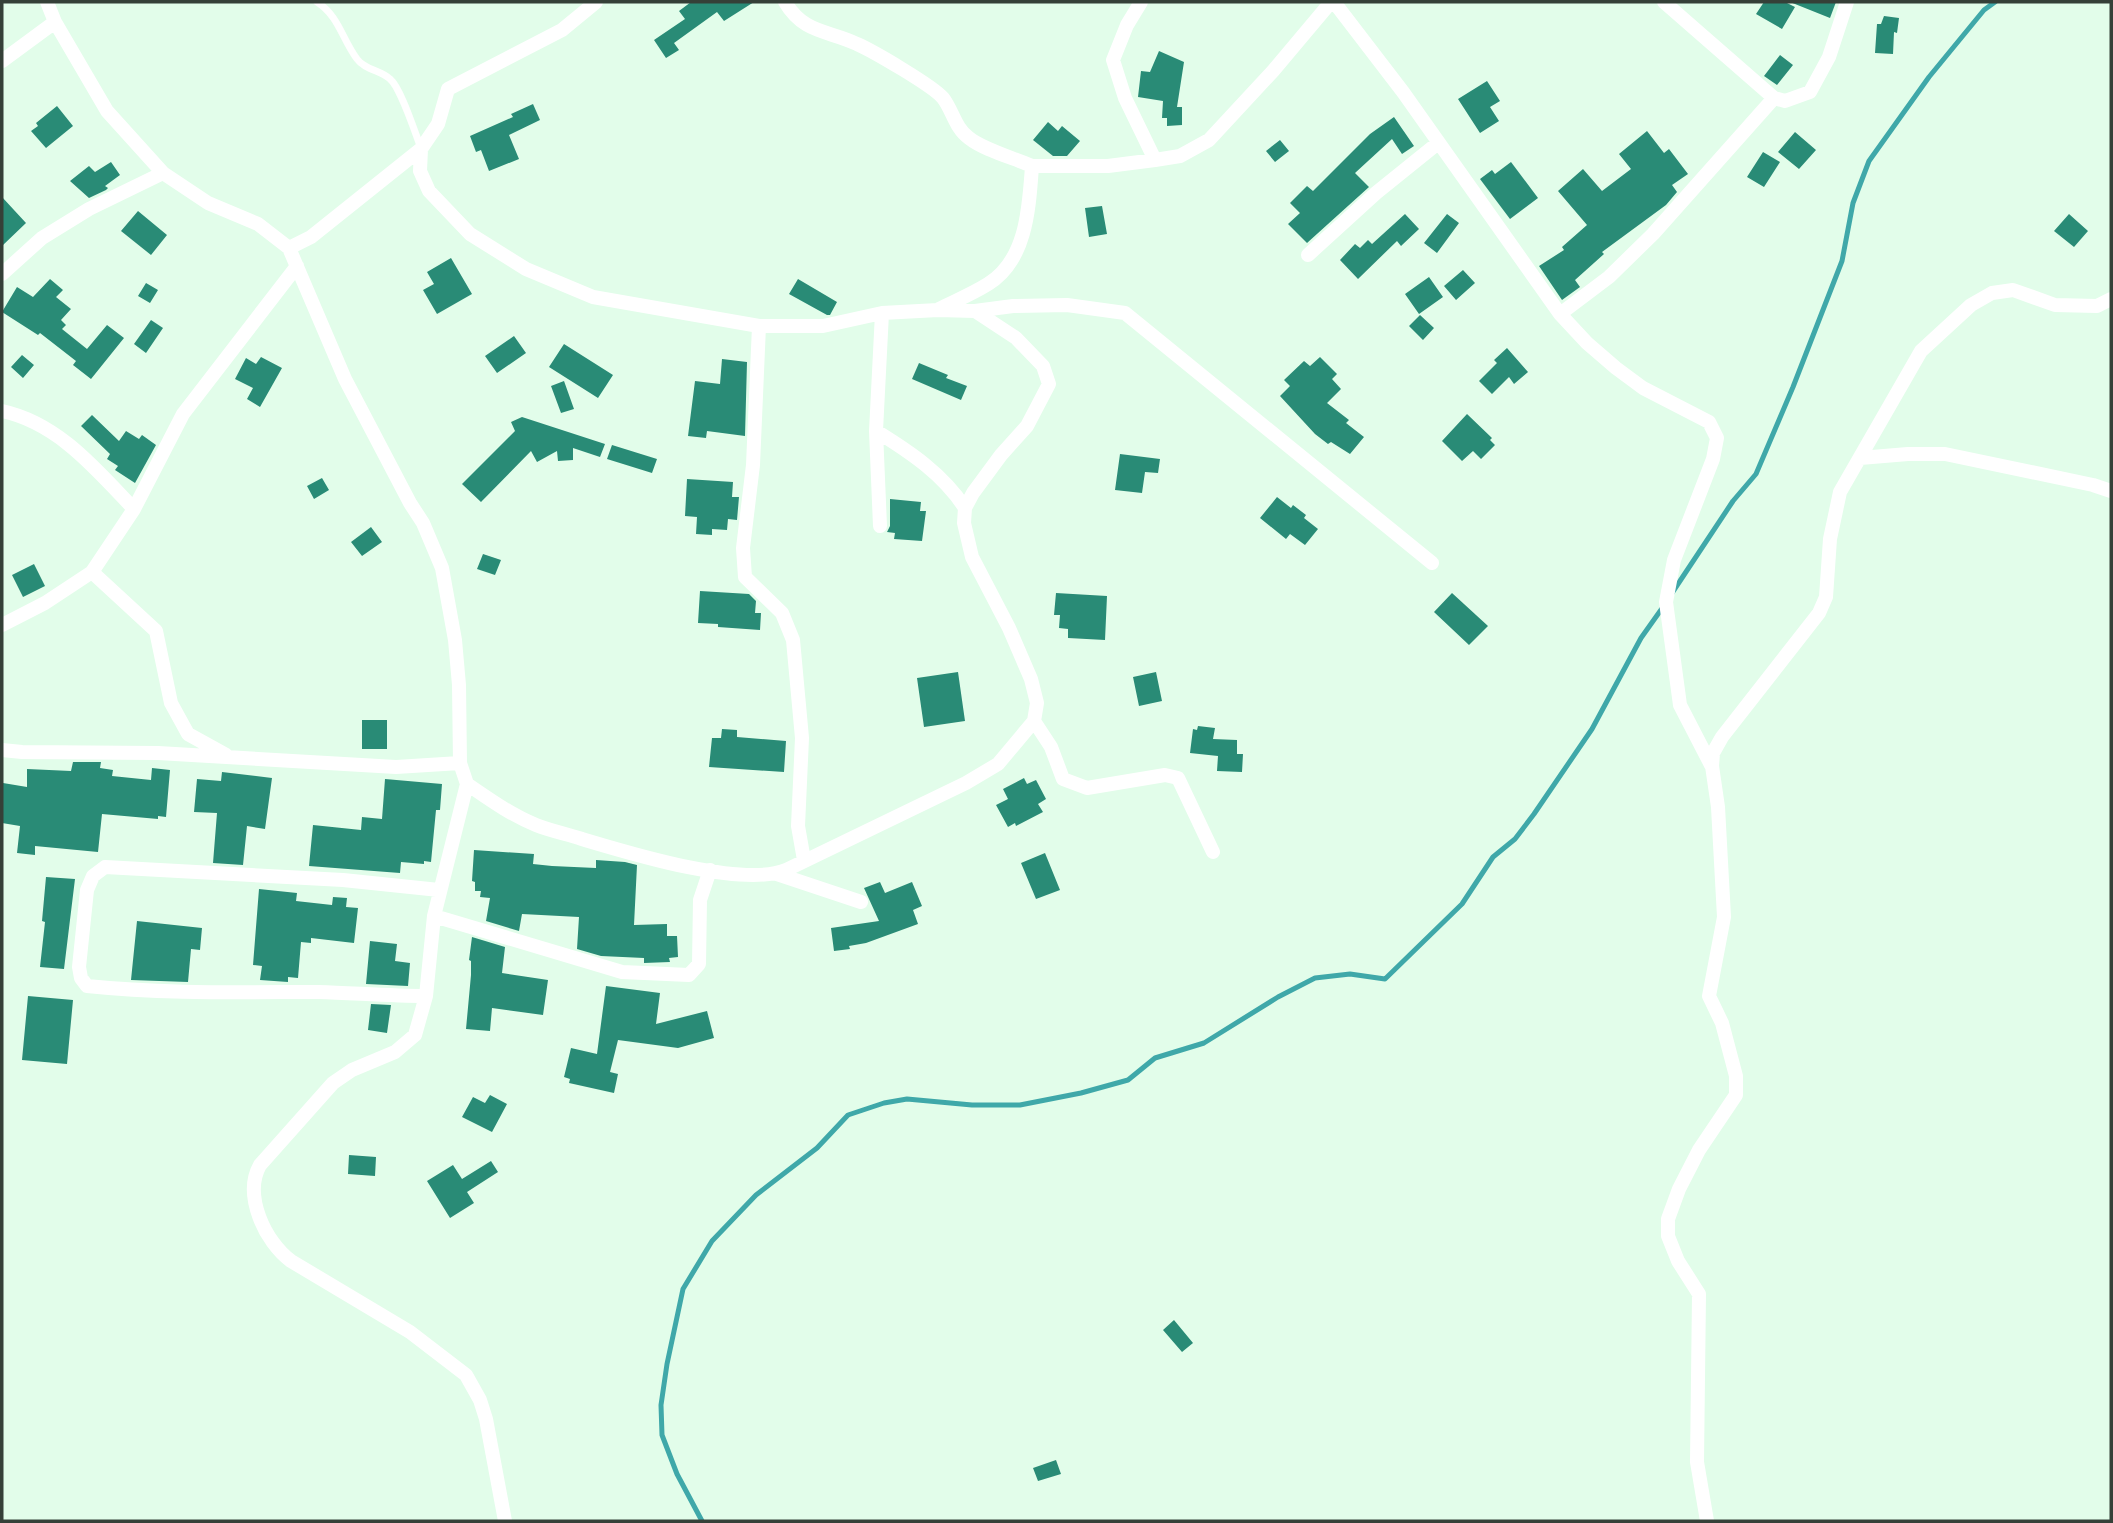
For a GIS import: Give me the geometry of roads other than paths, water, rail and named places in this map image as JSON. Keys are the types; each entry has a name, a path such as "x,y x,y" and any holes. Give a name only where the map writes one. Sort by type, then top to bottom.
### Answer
{"street":[{"path":"47,2 55,22 107,111 163,173 208,203 258,224 289,248 345,379 423,523 442,568 460,685 460,763 467,784 439,890 426,996 415,1035 395,1052 342,1076 320,1095 260,1165 254,1176 254,1196 265,1230 276,1250 410,1332 466,1375 480,1400 486,1419 505,1521"},
{"path":"289,248 311,237 422,149 438,124 449,89 562,30 596,2"},
{"path":"785,2 790,11 811,28 856,43 932,88 943,98 960,130 970,140 1032,166 1108,166 1180,156 1209,140 1332,2 1403,92 1560,314 1587,343 1616,368 1643,388 1709,422 1717,438 1713,458 1674,560 1666,602 1680,705 1712,766"},
{"path":"1141,2 1127,25 1113,60 1125,98 1156,160"},
{"path":"1664,2 1774,98 1785,101 1810,92 1829,57 1847,2"},
{"path":"2,61 55,22"},
{"path":"1560,314 1609,277 1653,234 1774,98"},
{"path":"1308,255 1376,193 1438,143"},
{"path":"422,149 420,171 429,191 470,234 526,269 593,297 759,326 823,326 881,313 975,311 1013,306 1067,304 1125,313 1432,563"},
{"path":"938,310 990,283 1010,262 1028,219 1032,166"},
{"path":"2,274 42,238 89,209 163,173"},
{"path":"2,625 45,603 92,572 134,509 183,414 297,266"},
{"path":"1707,1521 1697,1462 1699,1294 1678,1261 1668,1237 1668,1219 1679,1189 1699,1150 1736,1094 1736,1076 1722,1023 1709,996 1724,917 1713,752 1819,613 1826,597 1830,539 1840,492 1922,351 1971,305 1992,293 2013,290 2055,304 2097,306 2111,299"},
{"path":"467,784 500,807 536,825 621,850 710,870 754,876 776,874 868,832 967,783 998,764 1034,721 1038,704 1031,679 1009,628 972,557 965,534 965,508 986,475 1027,426 1049,384 1043,366 1016,338 975,311"},
{"path":"880,526 876,431 881,313"},
{"path":"759,326 753,465 743,548 745,577 782,612 793,640 802,738 798,827 804,860"},
{"path":"2,411 50,430 84,458 134,509"},
{"path":"876,431 911,453 952,488 965,508"},
{"path":"1860,458 1945,454 2111,491"},
{"path":"92,572 156,631 171,703 188,734 231,758"},
{"path":"1034,721 1051,747 1063,779 1087,788 1165,775 1178,778 1213,852"},
{"path":"2,750 158,753 396,767 460,763"},
{"path":"426,996 324,992 142,992 87,986 81,978 79,967 87,890 93,876 105,867 342,880 439,890"},
{"path":"434,916 622,972 690,975 699,964 700,900 710,870"},
{"path":"776,874 861,902"}],"lane":[{"path":"317,2 326,8 339,24 355,57 362,65 391,79 422,149"}],"waterway":[{"path":"1672,593 1733,501 1756,474 1842,261 1853,203 1869,161 1929,77 1984,10 1995,2"},
{"path":"702,1521 677,1474 662,1435 661,1405 667,1364 683,1289 712,1241 756,1195 817,1148 848,1115 884,1103 907,1099 972,1105 1020,1105 1081,1093 1128,1080 1155,1058 1204,1043 1278,997 1315,978 1350,974 1385,979 1462,904 1493,857 1515,839 1534,814 1592,729 1641,638 1663,607"}]}
